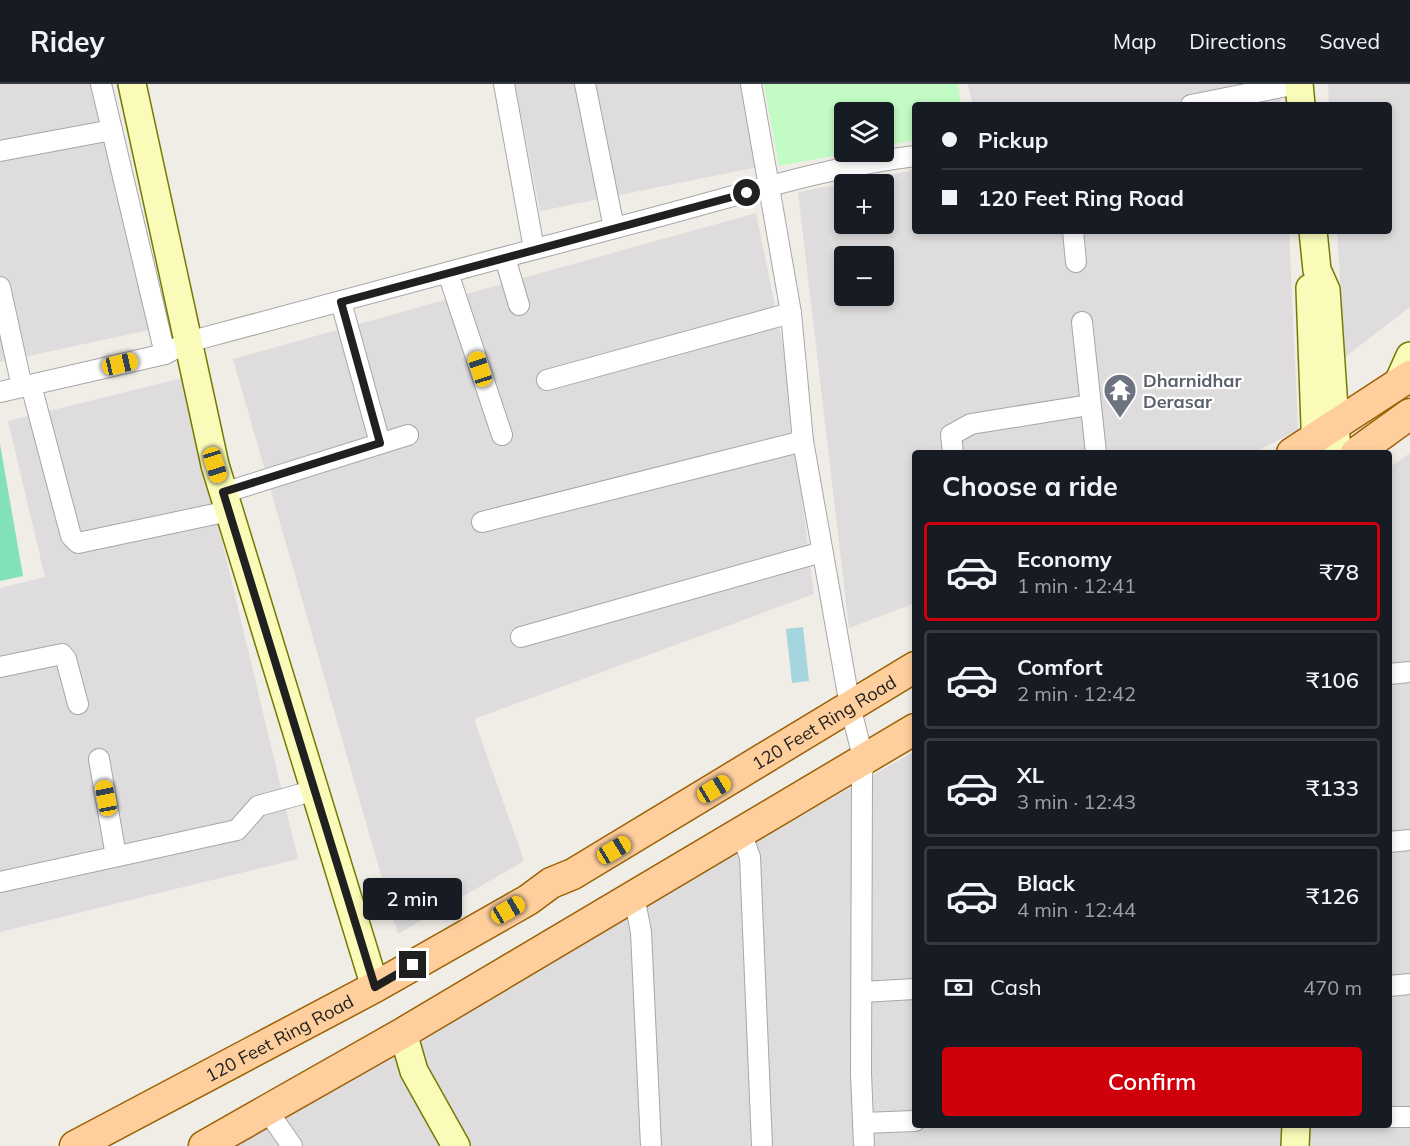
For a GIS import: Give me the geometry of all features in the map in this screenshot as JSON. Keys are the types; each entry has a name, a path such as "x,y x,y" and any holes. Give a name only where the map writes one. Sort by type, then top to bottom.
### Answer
{"main road":[{"path":"1324,440 1404,380"},
{"path":"1360,450 1410,414"},
{"name":"120 Feet Ring Road","path":"75,1146 375,987 528,900 551,883 583,868 912,669"},
{"path":"204,1146 403,1033 912,731"}],"street":[{"path":"101,84 112,130 177,348 316,790 375,987"},
{"path":"132,84 177,348"},
{"path":"504,84 534,249"},
{"path":"585,84 614,228"},
{"path":"751,84 791,313 803,441 850,706 864,761 862,775 864,1146"},
{"path":"1206,102 1298,84 1301,102"},
{"path":"0,151 112,130"},
{"path":"0,392 177,348 534,249 770,187 879,161 912,156"},
{"path":"1073,234 1076,262"},
{"path":"1313,234 1317,270 1308,292 1324,440"},
{"path":"506,258 519,305"},
{"path":"448,273 502,435"},
{"path":"0,287 26,386 71,536 78,543 226,502 380,443 408,435"},
{"path":"341,302 380,443"},
{"path":"547,380 791,313"},
{"path":"1082,322 1096,450"},
{"path":"1404,380 1410,356"},
{"path":"953,450 951,435 971,424 1089,405"},
{"path":"482,522 803,441"},
{"path":"521,637 822,552"},
{"path":"0,667 62,654 66,658 78,704"},
{"path":"1392,674 1410,672"},
{"path":"99,759 116,856"},
{"path":"0,882 237,830 258,806 316,790"},
{"path":"741,833 750,857 762,1146"},
{"path":"1392,842 1410,840"},
{"path":"634,896 641,932 651,1146"},
{"path":"1392,986 1410,984"},
{"path":"862,992 912,989"},
{"path":"403,1033 414,1071 456,1146"},
{"path":"267,1110 292,1146"},
{"path":"1392,1117 1410,1117"},
{"path":"863,1123 912,1121"},
{"path":"1295,1146 1296,1128"}],"shaded area":[{"path":"0,84 103,84 154,329 0,362"},
{"path":"515,84 742,84 758,167 540,211"},
{"path":"968,84 1278,84 1281,102 972,102"},
{"path":"1328,84 1410,84 1410,307 1345,357 1337,234 1392,234 1392,102 1329,102"},
{"path":"912,171 912,234 1289,234 1298,430 1259,450 912,450 912,604 849,628 798,192 834,185 834,234 894,234 894,174"},
{"path":"756,213 782,340 814,594 474,719 524,861 398,934 233,359"},
{"path":"183,378 298,859 0,932 0,588 45,577 8,421"},
{"path":"1410,453 1410,1146 233,1146 406,1051 658,898 912,753 912,1128 1392,1128 1392,466"}],"green space":[{"path":"764,84 958,84 961,102 912,102 912,141 894,144 894,102 834,102 834,156 779,166"},
{"path":"0,444 23,576 0,581"}],"water":[{"path":"803,627 809,681 792,683 786,629"}],"place":[{"name":"Dharnidhar Derasar","path":"1120,419"}],"route":[{"path":"413,965 375,987 223,492 380,443 341,302 747,193"}]}
